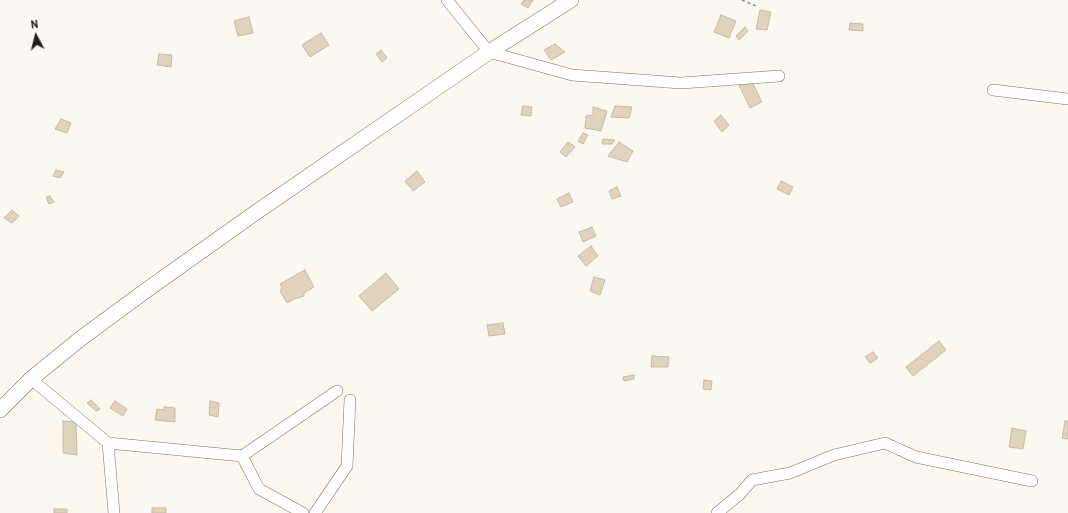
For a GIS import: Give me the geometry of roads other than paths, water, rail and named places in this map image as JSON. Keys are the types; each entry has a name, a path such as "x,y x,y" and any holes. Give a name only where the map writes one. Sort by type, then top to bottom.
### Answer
{"street":[{"path":"447,0 489,52 572,75 681,83 780,76"},
{"path":"0,410 31,379 80,339 148,289 254,213 489,52 571,0"},
{"path":"993,90 1068,99"},
{"path":"31,379 108,443 242,456 338,391"},
{"path":"315,513 347,466 350,400"},
{"path":"108,443 114,513"},
{"path":"717,513 740,494 752,480 790,473 834,456 885,443 916,457 1032,481"},
{"path":"242,456 259,489 303,513"}]}
